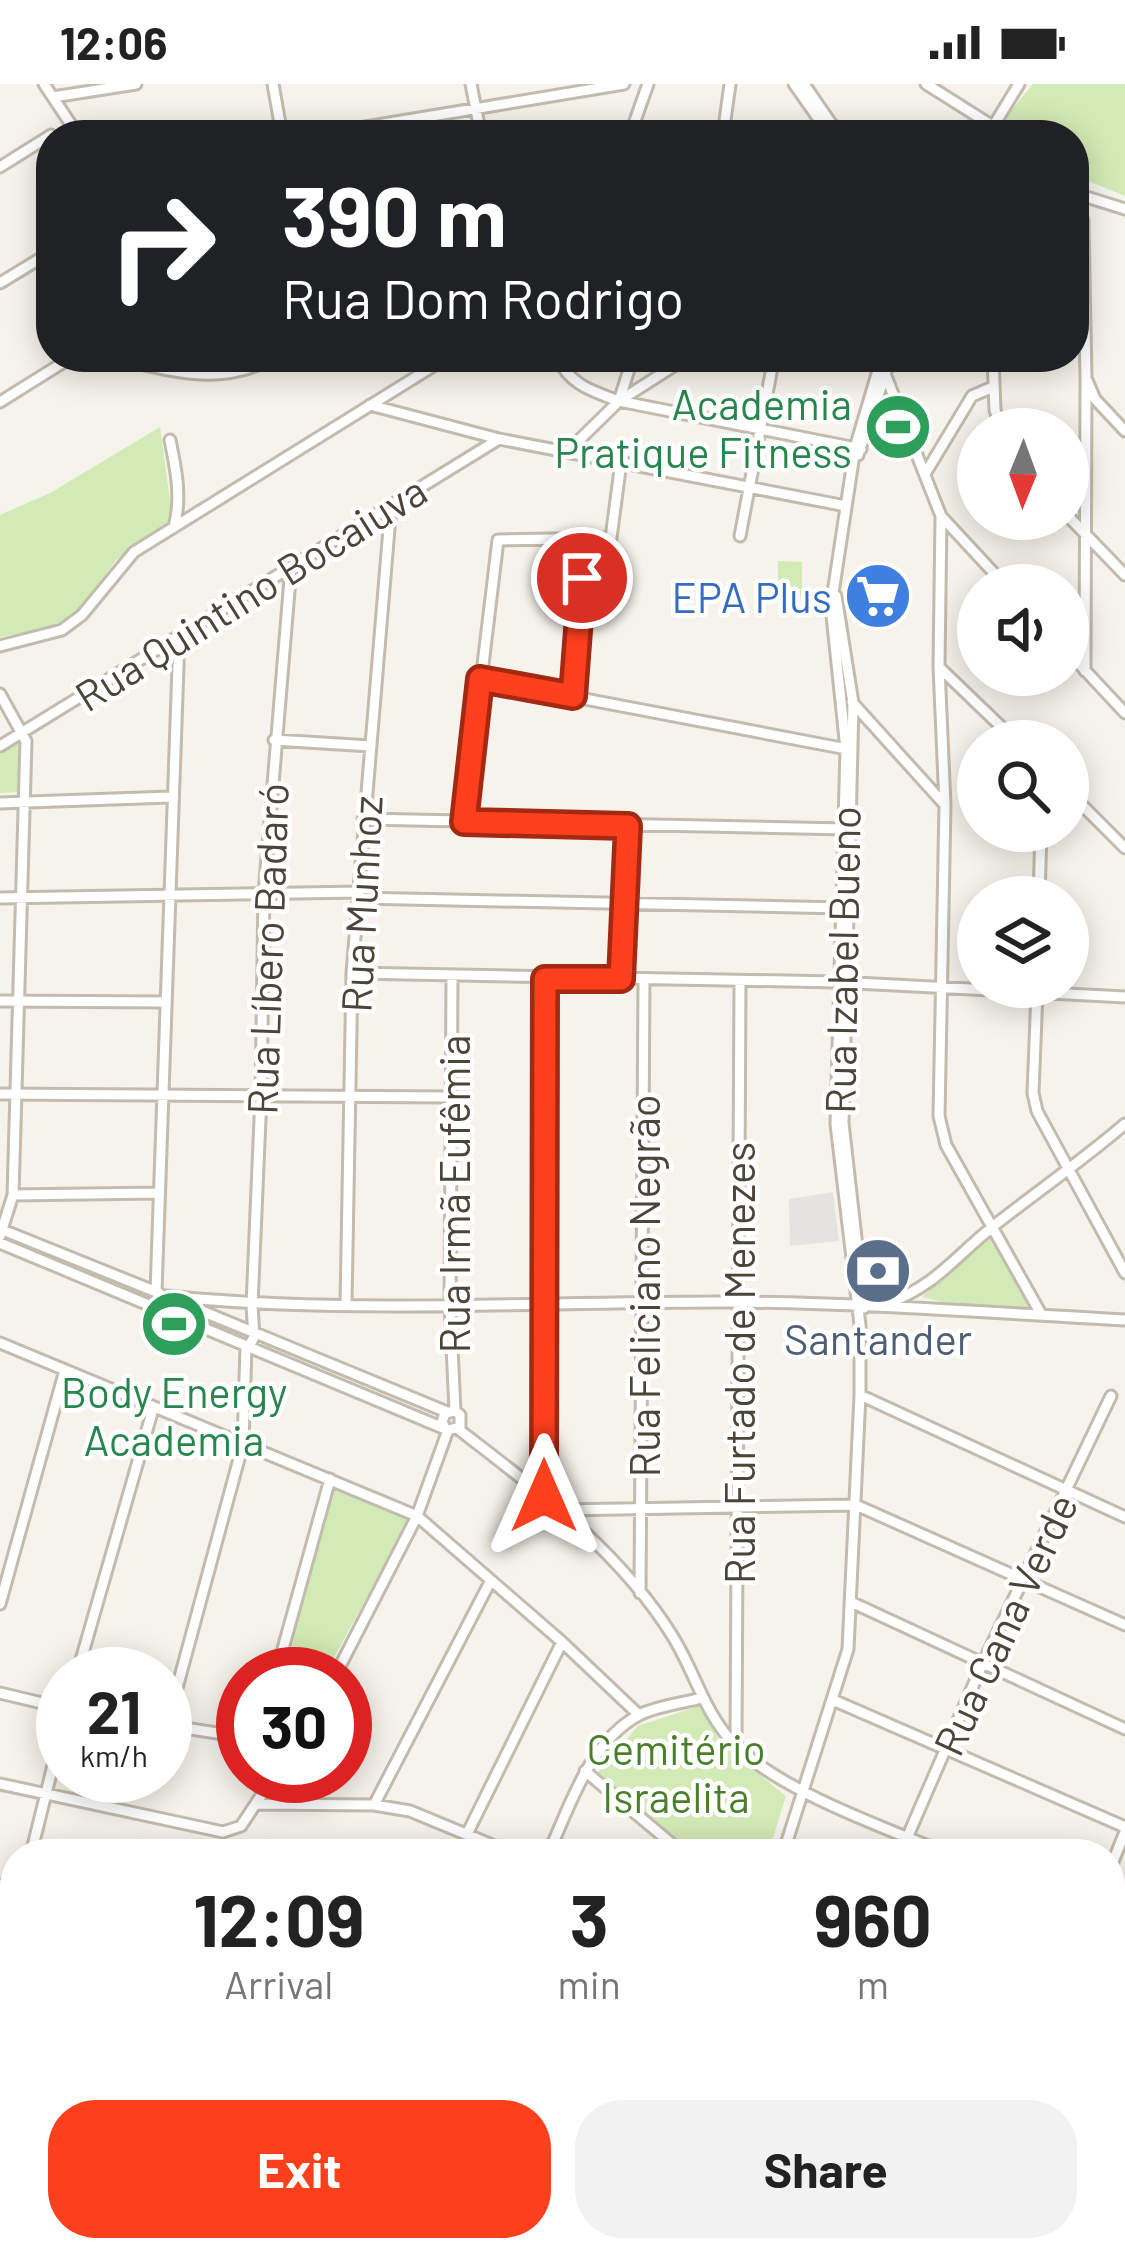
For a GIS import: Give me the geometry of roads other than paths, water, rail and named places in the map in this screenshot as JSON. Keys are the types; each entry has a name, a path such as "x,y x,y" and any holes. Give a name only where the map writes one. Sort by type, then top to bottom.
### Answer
{"street":[{"path":"44,84 68,120"},
{"path":"52,97 136,84"},
{"path":"273,84 279,120"},
{"path":"471,84 478,120"},
{"path":"412,120 625,84"},
{"path":"635,120 648,84"},
{"path":"725,120 730,84"},
{"path":"794,84 826,120"},
{"path":"804,84 822,120"},
{"path":"926,84 986,120"},
{"path":"997,120 1019,84"},
{"path":"0,167 36,144"},
{"path":"1089,197 1125,209"},
{"path":"0,284 36,261"},
{"path":"0,402 48,372"},
{"path":"175,372 192,376 224,372"},
{"path":"0,646 62,630 82,615 134,552 423,372"},
{"path":"564,372 582,388 619,401 858,448"},
{"path":"619,401 628,372"},
{"path":"568,451 619,401 664,372"},
{"path":"740,536 771,372"},
{"name":"Rua Izabel Bueno","path":"858,448 880,372"},
{"path":"886,372 941,516 939,667 945,806 939,1116 946,1145 1041,1314"},
{"path":"992,372 997,408"},
{"path":"1086,372 1086,408"},
{"name":"Rua Izabel Bueno","path":"787,1839 848,1648 861,1307 836,1124 850,750 856,711 836,595 852,464 886,376"},
{"path":"1086,378 1095,399 1125,431"},
{"path":"925,474 972,396 993,387"},
{"path":"369,405 499,439 846,506"},
{"name":"Rua Quintino Bocaiuva","path":"0,746 499,439"},
{"path":"170,440 178,475 179,511 174,527"},
{"path":"464,822 498,540 604,540 615,531 621,462"},
{"name":"Rua Munhoz","path":"346,1304 352,973 391,506"},
{"path":"941,516 986,564"},
{"path":"1089,537 1125,575"},
{"path":"573,696 586,539"},
{"name":"Rua Líbero Badaró","path":"187,1647 243,1444 248,1348 254,1342 264,893 290,567"},
{"name":"Rua Izabel Bueno","path":"836,595 831,606 835,655 850,750"},
{"path":"161,1294 158,1193 178,638"},
{"path":"835,655 845,694 856,711 945,806"},
{"path":"939,667 994,720"},
{"path":"1089,675 1125,713"},
{"path":"480,679 850,750"},
{"path":"0,694 26,742 13,1195 1,1234"},
{"path":"274,740 371,746"},
{"path":"0,802 170,797"},
{"path":"1089,812 1125,848"},
{"path":"363,819 848,829"},
{"path":"621,979 628,826"},
{"path":"0,898 264,893 845,908"},
{"path":"352,973 842,982 957,989"},
{"name":"Rua Irmã Eufêmia","path":"451,1412 452,978"},
{"path":"544,1496 545,979"},
{"name":"Rua Feliciano Negrão","path":"640,1593 644,980"},
{"name":"Rua Furtado de Menezes","path":"736,1745 740,981"},
{"path":"1089,994 1125,997"},
{"path":"0,1001 166,1003"},
{"path":"1036,1008 1033,1093 1037,1111 1125,1273"},
{"path":"0,1094 454,1097"},
{"path":"881,1306 920,1292 992,1228 1125,1124"},
{"path":"13,1195 158,1193"},
{"path":"1,1234 462,1418 450,1429 417,1516 350,1647"},
{"path":"1,1234 248,1348 450,1429 573,1515 856,1505 1125,1625"},
{"path":"920,1292 921,1305 926,1308"},
{"path":"161,1294 252,1305 738,1302 1125,1320"},
{"path":"0,1343 417,1516 639,1715"},
{"path":"0,1604 65,1370"},
{"path":"860,1395 1125,1517"},
{"name":"Rua Cana Verde","path":"908,1837 1022,1578 1111,1396"},
{"path":"85,1647 153,1409"},
{"path":"450,1429 442,1419 451,1412"},
{"path":"283,1647 330,1479"},
{"path":"573,1515 674,1639 702,1698 736,1745 801,1789 913,1839"},
{"path":"374,1805 490,1582"},
{"path":"850,1602 1125,1729"},
{"path":"467,1834 562,1642"},
{"path":"0,1693 36,1702"},
{"path":"555,1839 585,1771 603,1747 639,1715 702,1698"},
{"path":"832,1700 1125,1830"},
{"path":"585,1771 666,1839"},
{"path":"0,1784 36,1791"},
{"path":"34,1839 42,1803"},
{"path":"90,1803 223,1832 241,1826 256,1804 374,1805 410,1811 479,1839"}],"place":[{"name":"Academia Pratique Fitness","path":"898,427"},
{"name":"EPA Plus","path":"878,596"},
{"name":"Santander","path":"878,1271"},
{"name":"Body Energy Academia","path":"174,1324"}],"park label":[{"name":"Cemitério Israelita","path":"676,1772"}]}
